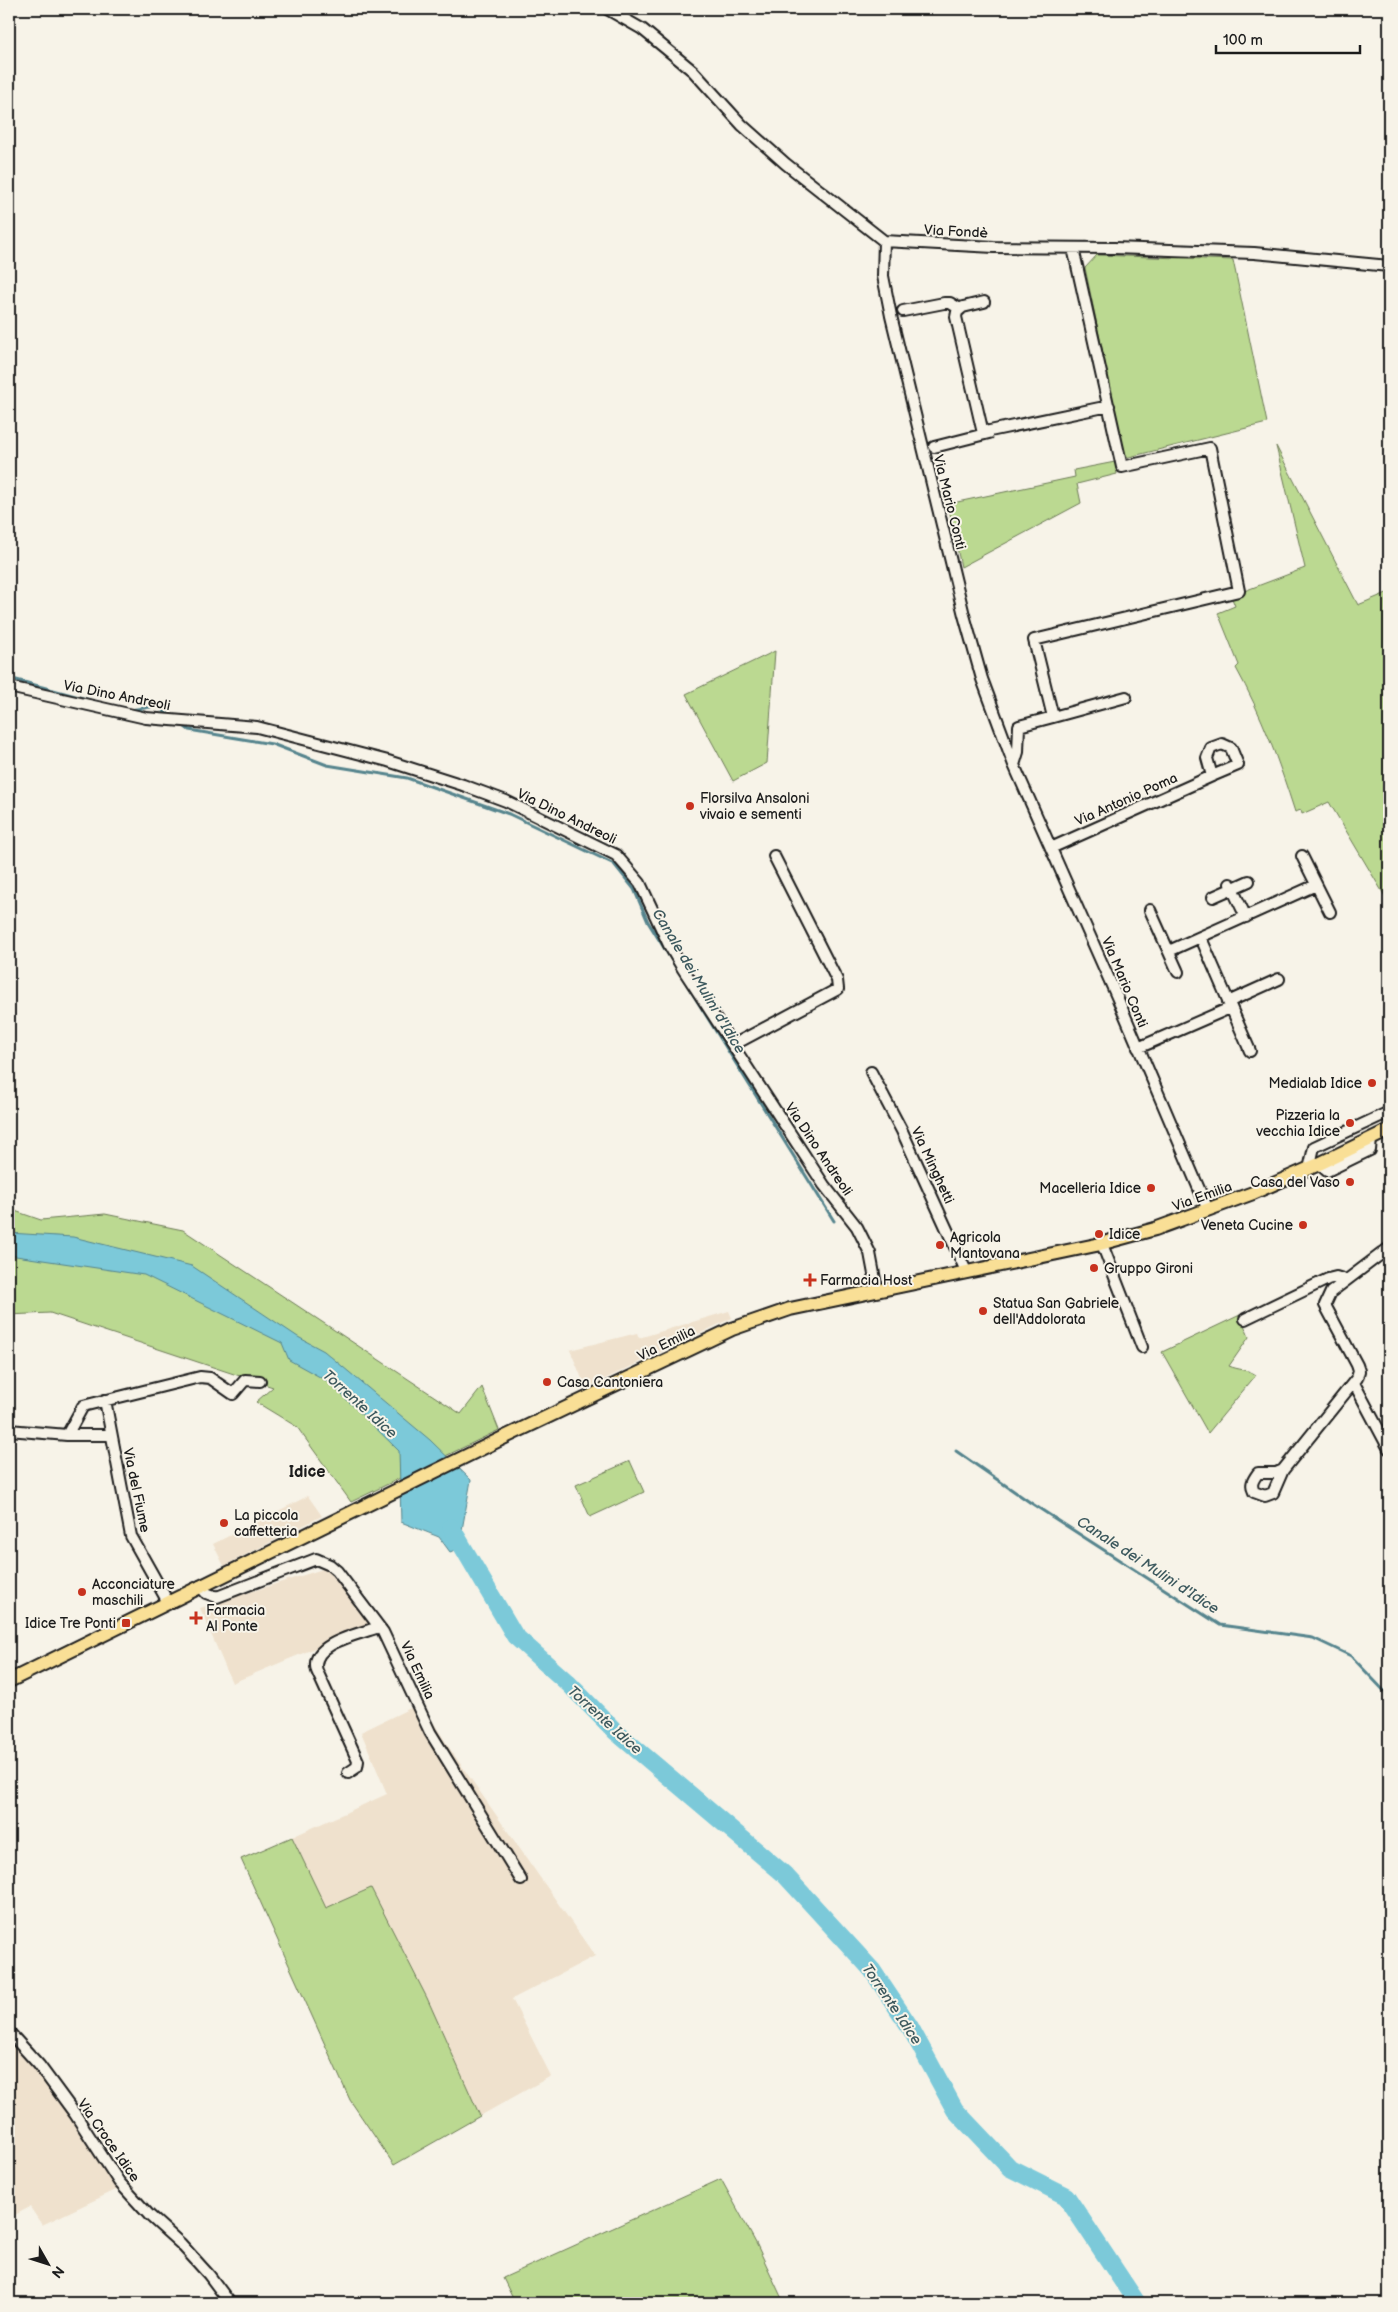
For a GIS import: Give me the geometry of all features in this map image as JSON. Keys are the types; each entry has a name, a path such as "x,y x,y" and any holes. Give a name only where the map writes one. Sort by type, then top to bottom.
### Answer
{"main road":[{"name":"Via Emilia","path":"9,1681 504,1437 732,1329 790,1309 1102,1244 1155,1229 1208,1210 1314,1166 1389,1130"}],"street":[{"path":"607,9 642,29 693,71 742,125 786,164 884,241"},
{"name":"Via Fondè","path":"884,241 994,247 1114,248 1254,253 1389,266"},
{"name":"Via Mario Conti","path":"884,241 883,276 910,399 982,679 1014,765 1208,1210"},
{"path":"1053,717 1034,640 1239,591 1210,448 1122,467 1073,248"},
{"path":"984,302 960,309 956,317 982,429 989,433"},
{"path":"903,311 944,303 950,303 960,309"},
{"path":"934,447 1109,406"},
{"name":"Via Dino Andreoli","path":"9,687 146,718 257,726 398,764 464,785 506,801 616,855 640,883 669,946 733,1045 824,1185 857,1227 870,1253 877,1290"},
{"path":"1014,765 1018,752 1018,726 1126,697"},
{"name":"Via Antonio Poma","path":"1051,848 1212,776"},
{"path":"733,1045 834,993 838,989 837,980 774,856"},
{"path":"1302,856 1330,912"},
{"path":"1213,897 1231,886 1249,881"},
{"path":"1231,886 1246,917"},
{"path":"1169,951 1316,886"},
{"path":"1150,910 1178,972"},
{"path":"1201,938 1250,1051"},
{"path":"1138,1048 1279,980"},
{"name":"Via Minghetti","path":"871,1072 902,1131 966,1271"},
{"path":"1314,1166 1314,1147 1389,1112"},
{"path":"1102,1244 1142,1347"},
{"path":"1283,1470 1354,1383 1359,1371 1326,1305 1331,1292 1389,1248"},
{"path":"1245,1319 1328,1279 1336,1276 1346,1280"},
{"path":"67,1435 83,1406 200,1377 210,1378 233,1394 245,1380 260,1381"},
{"path":"1354,1383 1389,1449"},
{"name":"Via del Fiume","path":"105,1400 131,1536 168,1602"},
{"name":"Via del Fiume","path":"9,1430 67,1435 112,1436"},
{"name":"Via Emilia","path":"200,1586 206,1593 217,1597 310,1560 320,1559 337,1571 379,1627 390,1646 430,1732 521,1880"},
{"path":"218,1577 226,1587 238,1589"},
{"path":"348,1773 357,1767 358,1761 317,1671 316,1657 333,1644 379,1627"},
{"name":"Via Croce Idice","path":"9,2032 44,2072 75,2114 119,2182 150,2216 192,2256 230,2303"}],"shaded area":[{"path":"729,1311 732,1318 586,1388 570,1350 637,1333 639,1338"},
{"path":"308,1496 322,1516 224,1566 213,1544"},
{"path":"326,1568 370,1625 232,1683 200,1608"},
{"path":"421,1703 452,1752 595,1956 512,1999 551,2076 480,2116 427,1998 371,1888 326,1908 292,1837 387,1794 361,1732"},
{"path":"9,2025 102,2155 118,2189 42,2225 30,2207 9,2218"}],"green space":[{"path":"1097,255 1233,260 1267,423 1125,458 1085,268"},
{"path":"1276,446 1358,605 1389,592 1389,903 1329,802 1302,814 1301,810 1295,812 1269,739 1254,703 1236,668 1239,665 1218,613 1235,606 1231,596 1305,568"},
{"path":"1115,462 1117,474 1077,484 1081,503 961,567 948,504 1075,477 1074,470"},
{"path":"775,651 767,763 733,781 686,694"},
{"path":"9,1209 41,1220 105,1214 183,1230 461,1414 482,1387 499,1430 351,1502 297,1427 256,1402 273,1387 50,1313 9,1315"},
{"path":"1240,1315 1249,1337 1229,1366 1256,1375 1208,1433 1162,1352"},
{"path":"630,1461 644,1492 590,1517 576,1485"},
{"path":"292,1837 326,1908 371,1888 427,1998 480,2116 394,2165 350,2100 241,1859"},
{"path":"721,2179 757,2245 784,2303 515,2303 503,2278"}],"water":[{"path":"9,1233 73,1237 192,1266 298,1337 324,1351 430,1440 471,1480 462,1530 469,1544 450,1552 439,1537 401,1522 399,1451 329,1382 289,1360 282,1343 144,1275 9,1255"}],"waterway":[{"name":"Canale dei Mulini d'Idice","path":"9,678 90,700"},
{"name":"Canale dei Mulini d'Idice","path":"130,710 157,706 172,717"},
{"name":"Canale dei Mulini d'Idice","path":"181,724 189,730 272,744 327,765 407,778 509,814 614,864 634,889 648,922 834,1221"},
{"name":"Canale dei Mulini d'Idice","path":"956,1451 1031,1503 1220,1625 1313,1638 1351,1656 1389,1696"},
{"name":"Torrente Idice","path":"451,1527 515,1636 569,1684 616,1732 784,1874 872,1970 910,2027 955,2110 1010,2168 1066,2196 1137,2303"}],"place":[{"name":"Florsilva Ansaloni vivaio e sementi","path":"690,806"},
{"name":"Medialab Idice","path":"1372,1083"},
{"name":"Pizzeria la vecchia Idice","path":"1350,1123"},
{"name":"Casa del Vaso","path":"1350,1182"},
{"name":"Macelleria Idice","path":"1151,1188"},
{"name":"Veneta Cucine","path":"1303,1225"},
{"name":"Idice","path":"1099,1234"},
{"name":"Agricola Mantovana","path":"940,1245"},
{"name":"Gruppo Gironi","path":"1094,1268"},
{"name":"Farmacia Host","path":"810,1280"},
{"name":"Statua San Gabriele dell'Addolorata","path":"983,1311"},
{"name":"Casa Cantoniera","path":"547,1382"},
{"name":"La piccola caffetteria","path":"224,1523"},
{"name":"Acconciature maschili","path":"82,1592"},
{"name":"Farmacia Al Ponte","path":"196,1618"},
{"name":"Idice Tre Ponti","path":"126,1623"}],"district":[{"name":"Idice","path":"307,1471"}]}
